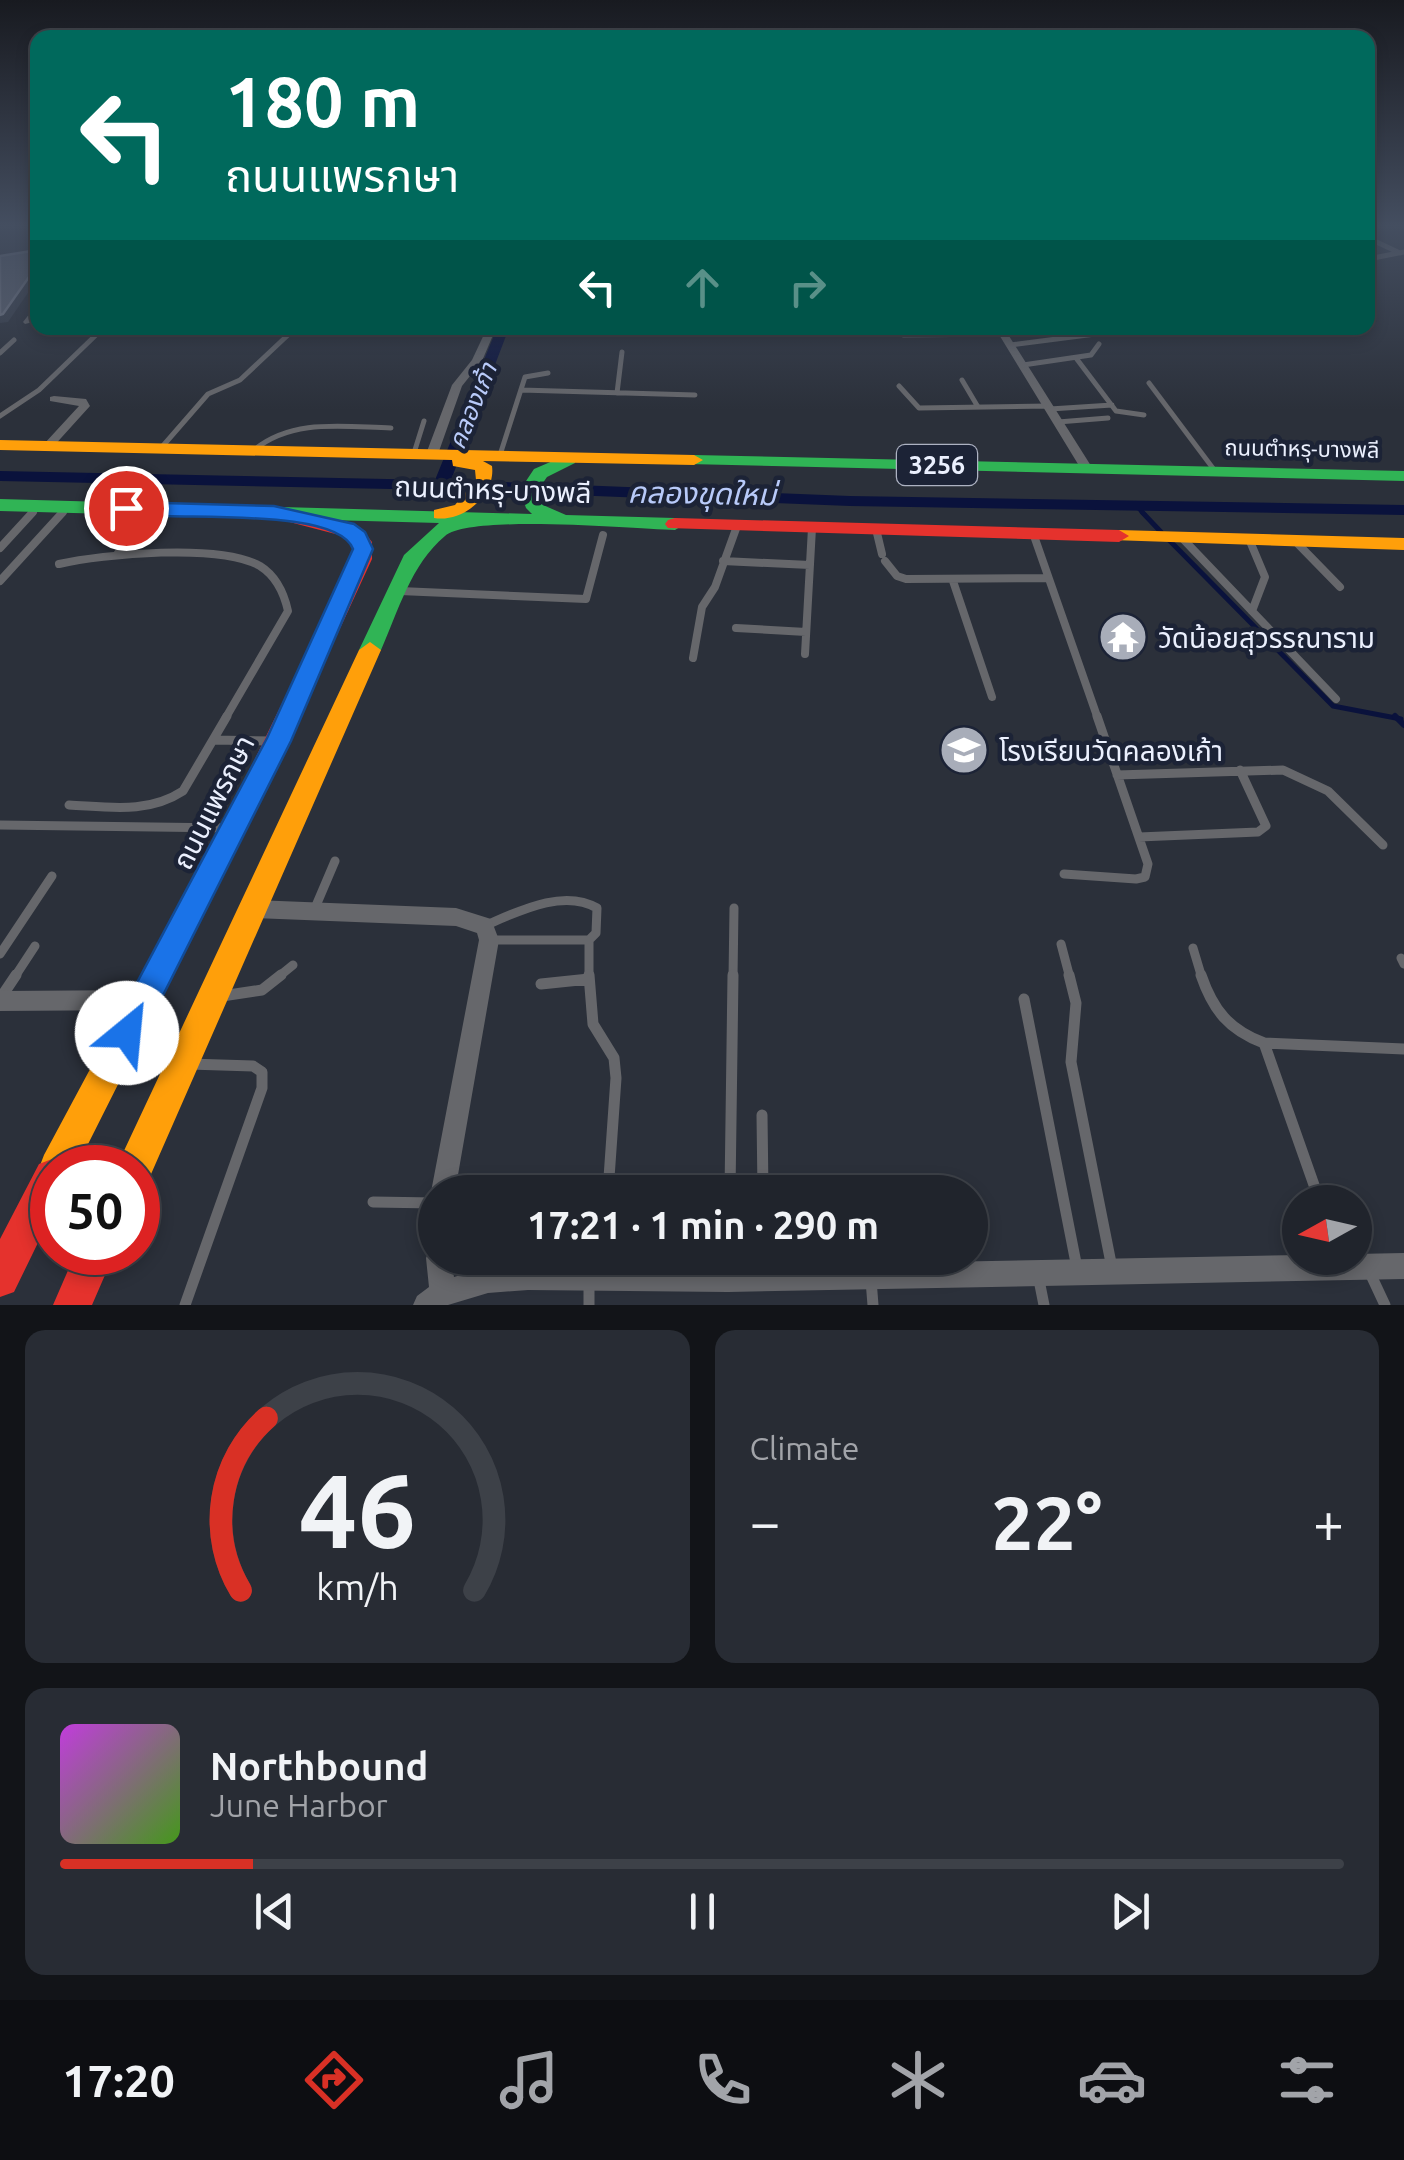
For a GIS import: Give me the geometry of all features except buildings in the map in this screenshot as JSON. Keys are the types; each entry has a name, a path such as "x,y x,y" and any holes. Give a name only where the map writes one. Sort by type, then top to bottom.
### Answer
{"main road":[{"name":"ถนนตำหรุ-บางพลี","path":"0,444 359,452 481,461 579,457 1404,476"},
{"path":"564,521 536,508 529,490 540,473 562,460 579,457"},
{"path":"145,1145 400,581 433,534 475,512 481,461"},
{"name":"ถนนตำหรุ-บางพลี","path":"0,505 475,512 564,521 1294,540 1400,547"},
{"path":"236,511 475,512"},
{"path":"274,512 354,532 363,549 358,568 400,581"},
{"name":"ถนนแพรกษา","path":"69,1145 279,741 358,568"},
{"path":"0,1278 30,1220"},
{"path":"72,1305 86,1275"}],"street":[{"path":"430,456 458,386 478,362 488,335"},
{"path":"1003,335 1087,469"},
{"path":"48,446 84,406 82,401 54,400"},
{"path":"252,909 456,917 487,932 447,1175"},
{"path":"0,1001 144,1000"},
{"path":"1372,1265 1404,1266"},
{"path":"858,1275 1282,1266"},
{"path":"435,1299 488,1280 596,1280 651,1275"}],"lane":[{"path":"0,416 40,390 96,335"},
{"path":"161,448 208,394 240,380 287,335"},
{"path":"1010,345 1088,335"},
{"path":"0,353 14,340"},
{"path":"1023,365 1076,358 1096,352 1099,344"},
{"path":"618,393 622,352"},
{"path":"1076,358 1120,413 1144,415"},
{"path":"481,461 529,374 548,373"},
{"path":"962,380 978,407"},
{"path":"1149,384 1215,472"},
{"path":"899,386 919,408 1112,404"},
{"path":"521,390 695,395"},
{"path":"1058,422 1108,418"},
{"path":"424,421 430,456"},
{"path":"254,450 266,437 284,430 391,428"},
{"path":"1,547 39,506"},
{"path":"0,581 68,506"},
{"path":"118,554 154,509"},
{"path":"693,658 702,607 715,588 736,526"},
{"path":"805,654 812,528"},
{"path":"876,529 883,557 896,576 906,579 953,582 1047,578"},
{"path":"1034,534 1148,864 1144,877 1064,874"},
{"path":"400,581 586,599 603,535"},
{"path":"1181,538 1336,700"},
{"path":"1249,539 1265,577 1252,611"},
{"path":"1294,540 1340,587"},
{"path":"59,564 118,554 240,559 266,571 283,590 288,611 183,791 172,800 143,807 70,805"},
{"path":"723,561 810,565"},
{"path":"953,582 992,697"},
{"path":"736,628 806,632"},
{"path":"214,740 279,741"},
{"path":"1139,837 1258,832 1266,826 1264,814 1240,770"},
{"path":"1118,775 1283,770 1328,791 1383,845"},
{"path":"0,825 234,828"},
{"path":"314,912 335,861"},
{"path":"0,954 52,876"},
{"path":"487,932 543,904 585,901 597,908 596,933 589,940 588,1008 614,1058 609,1175"},
{"path":"730,1175 734,908"},
{"path":"487,932 589,940"},
{"path":"1061,944 1076,1002 1071,1062 1112,1272"},
{"path":"0,1001 35,946"},
{"path":"1193,948 1210,1000 1222,1022 1239,1036 1264,1043 1404,1049"},
{"path":"213,997 262,990 293,965"},
{"path":"541,984 589,979"},
{"path":"1024,999 1078,1273"},
{"path":"1264,1043 1314,1185"},
{"path":"182,1064 253,1066 262,1072 262,1088 186,1305"},
{"path":"762,1115 763,1175"},
{"path":"373,1202 418,1203"},
{"path":"1038,1274 1044,1305"},
{"path":"1360,1275 1385,1305"},
{"path":"871,1276 874,1305"}],"waterway":[{"name":"คลองเก้า","path":"441,485 500,335"},
{"name":"คลองขุดใหม่","path":"0,476 441,485"},
{"name":"คลองขุดใหม่","path":"441,485 850,501 1404,510"},
{"name":"คลองขุดใหม่","path":"1135,505 1142,512"},
{"path":"1142,512 1145,515"},
{"path":"1142,512 1161,532"},
{"path":"1169,540 1333,706 1397,718"},
{"path":"1397,718 1404,725"}],"traffic: fast":[{"path":"559,519 535,508 529,490 540,473 569,459"},
{"path":"694,460 1404,476"},
{"path":"0,505 675,524"},
{"path":"370,650 411,560 441,529 483,519"}],"traffic: slow":[{"path":"0,445 694,460"},
{"path":"441,514 462,509 485,480 483,466 459,462"},
{"path":"1119,536 1404,544"},
{"path":"145,1145 370,650"},
{"path":"69,1145 252,792"}],"traffic: jam":[{"path":"252,792 362,559 362,542 354,532 281,514"},
{"path":"675,524 1119,536"},
{"path":"0,1278 30,1220"},
{"path":"72,1305 86,1275"}],"place":[{"name":"วัดน้อยสุวรรณาราม","path":"1123,637"},
{"name":"โรงเรียนวัดคลองเก้า","path":"964,750"}],"route":[{"path":"126,508 274,512 347,528 358,536 363,549 358,568 279,741 127,1033"}]}
